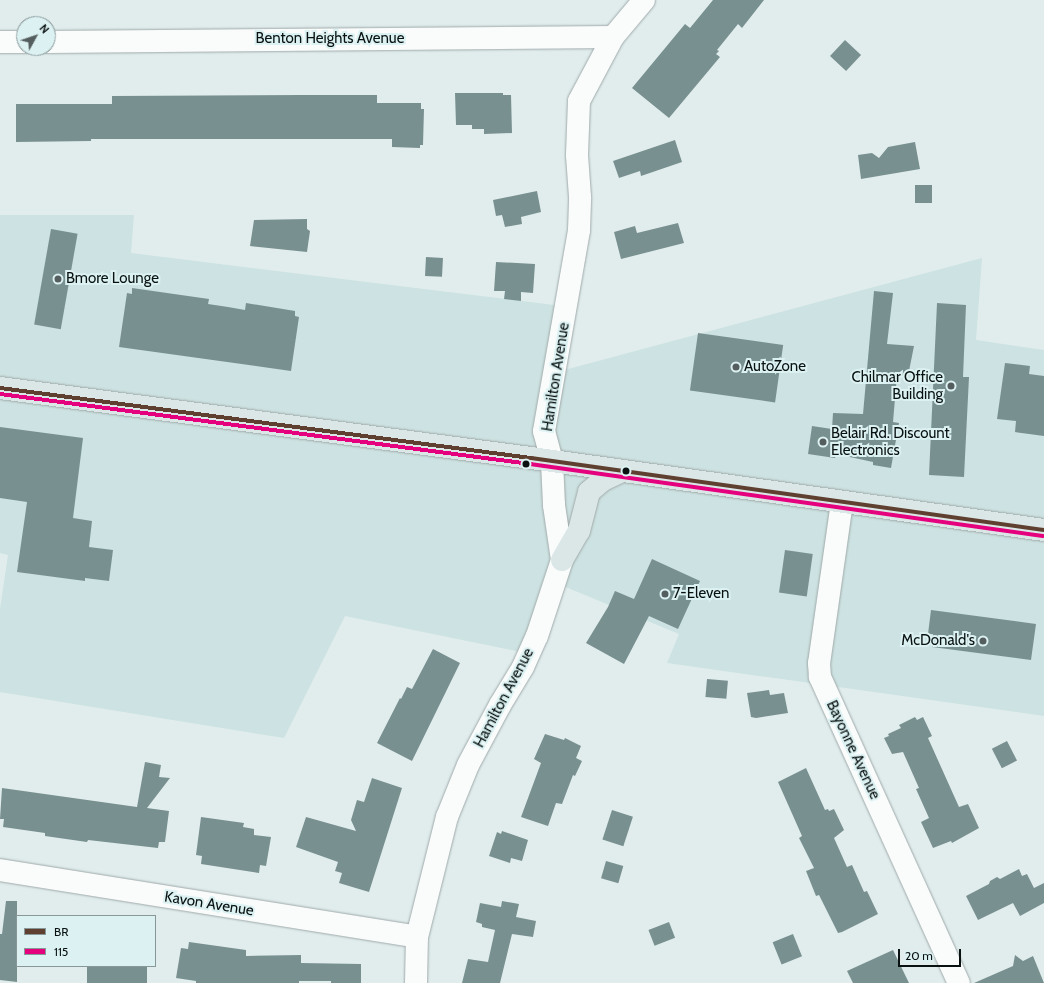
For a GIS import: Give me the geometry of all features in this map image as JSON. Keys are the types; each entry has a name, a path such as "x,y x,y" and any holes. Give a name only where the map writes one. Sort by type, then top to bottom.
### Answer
{"main road":[{"path":"0,388 552,461 1044,530"},
{"path":"562,560 579,531 589,492 603,480 622,471"}],"street":[{"name":"Hamilton Avenue","path":"416,983 417,937 447,817 472,759 500,705 523,666 536,636 562,560 554,505 552,461 544,431 579,230 580,197 577,155 579,101 613,38 644,0"},
{"name":"Benton Heights Avenue","path":"56,42 613,38"},
{"path":"0,42 16,42"},
{"name":"Bayonne Avenue","path":"842,502 819,663 820,677 959,983"},
{"name":"Kavon Avenue","path":"0,870 417,937"}],"shaded area":[{"path":"0,215 134,215 131,253 570,307 557,372 982,258 976,340 1044,350 1044,716 667,663 679,634 556,583 526,653 345,616 284,738 0,692 0,609 8,555 0,553"}],"building":[{"path":"713,0 764,0 742,28 738,24 717,50 719,51 716,54 720,57 669,118 632,88 685,24 690,28"},
{"path":"845,40 861,55 846,71 830,56"},
{"path":"455,93 503,93 503,95 511,95 512,133 484,134 484,129 472,129 472,125 456,125"},
{"path":"377,95 377,103 421,103 421,109 424,109 423,145 420,145 420,148 392,147 392,139 91,139 91,141 16,142 16,104 112,104 112,96"},
{"path":"675,140 682,162 641,176 640,171 619,178 613,161"},
{"path":"915,142 920,169 861,179 858,155 872,153 879,158 888,147"},
{"path":"915,185 932,185 932,203 915,203"},
{"path":"537,191 541,212 521,217 522,224 505,227 502,215 496,216 493,200"},
{"path":"307,219 307,229 310,231 307,252 250,246 254,220"},
{"path":"678,223 684,243 621,259 614,232 635,226 637,233"},
{"name":"Bmore Lounge","path":"51,229 78,234 61,329 34,325"},
{"path":"426,257 443,258 442,277 425,276"},
{"path":"496,262 535,264 533,293 521,292 521,301 504,299 505,291 494,291"},
{"path":"132,288 209,299 208,304 245,310 246,303 295,311 295,316 299,317 291,371 119,347 127,293 132,294"},
{"path":"874,291 893,293 887,344 914,346 908,376 897,375 893,422 899,423 891,468 873,465 873,462 836,454 835,458 808,454 812,426 832,429 833,413 863,414"},
{"name":"Chilmar Office Building","path":"937,303 966,305 963,377 969,377 964,477 929,475"},
{"name":"AutoZone","path":"698,333 783,345 775,402 690,390"},
{"path":"1005,363 1030,366 1029,374 1044,376 1044,436 1015,432 1016,421 997,419"},
{"path":"0,427 83,438 73,518 92,521 89,547 113,550 109,581 85,578 85,581 17,572 27,502 0,498"},
{"path":"785,550 813,554 807,596 779,593"},
{"path":"652,559 700,581 678,629 649,616 624,664 586,643 608,607 615,591 634,599"},
{"name":"McDonald's","path":"931,610 1036,624 1031,660 932,647 933,634 928,634"},
{"path":"433,649 460,663 412,761 377,743 400,698 401,699 407,687 412,689"},
{"path":"707,679 728,681 726,699 705,697"},
{"path":"769,690 770,695 784,693 788,713 756,718 751,717 747,693"},
{"path":"915,717 917,720 923,717 932,736 928,738 959,807 968,804 979,828 952,843 951,841 933,848 921,822 929,818 916,789 919,788 903,752 892,754 884,738 889,736 888,734 901,728 899,725"},
{"path":"545,734 564,740 565,738 581,746 576,758 582,761 575,776 573,775 562,804 556,803 548,826 521,817 541,763 534,759"},
{"path":"1007,741 1017,761 1002,768 992,749"},
{"path":"145,762 161,765 159,777 170,778 147,808 169,811 165,842 159,842 158,848 88,840 87,842 45,836 45,833 3,827 4,819 0,819 2,788 137,807"},
{"path":"806,768 825,810 828,809 829,811 834,809 844,830 834,838 847,867 852,865 864,892 867,891 878,914 838,933 819,895 816,896 806,871 814,868 799,838 802,836 778,782"},
{"path":"372,778 402,788 369,892 339,883 342,873 335,871 338,862 296,847 306,817 356,831 351,820 357,800 364,802"},
{"path":"612,810 633,817 623,846 602,839"},
{"path":"201,817 244,823 243,827 254,829 254,835 271,837 266,866 260,865 259,873 201,864 202,856 196,855"},
{"path":"502,831 528,840 522,861 511,858 510,863 489,856 497,832 501,834"},
{"path":"606,861 623,866 618,883 601,878"},
{"path":"1019,869 1022,876 1027,874 1034,888 1044,883 1044,903 1020,916 1013,903 978,920 966,896 989,884 990,881 997,877 1000,879"},
{"path":"6,901 17,901 17,982 0,980 0,934 2,934"},
{"path":"502,901 519,904 516,917 536,921 533,937 512,934 500,983 462,983 468,959 488,962 495,930 482,927 482,924 476,922 480,903 501,907"},
{"path":"669,922 675,938 655,946 648,930"},
{"path":"793,934 802,956 782,964 773,942"},
{"path":"189,942 246,950 246,956 301,955 301,963 361,964 361,983 299,981 299,983 196,983 196,981 176,978 181,948 188,949"},
{"path":"893,950 909,983 853,983 847,971"},
{"path":"1015,955 1023,961 1033,956 1044,983 974,983 1013,966"},
{"path":"87,967 147,967 147,983 87,983"}],"transit line":[{"name":"BR","path":"0,388 531,458 1044,530"},
{"name":"115","path":"0,394 530,464 1043,536"}],"place":[{"name":"Bmore Lounge","path":"58,279"},
{"name":"AutoZone","path":"736,367"},
{"name":"Chilmar Office Building","path":"951,386"},
{"name":"Belair Rd. Discount Electronics","path":"823,442"},
{"name":"7-Eleven","path":"665,594"},
{"name":"McDonald's","path":"983,641"}]}
